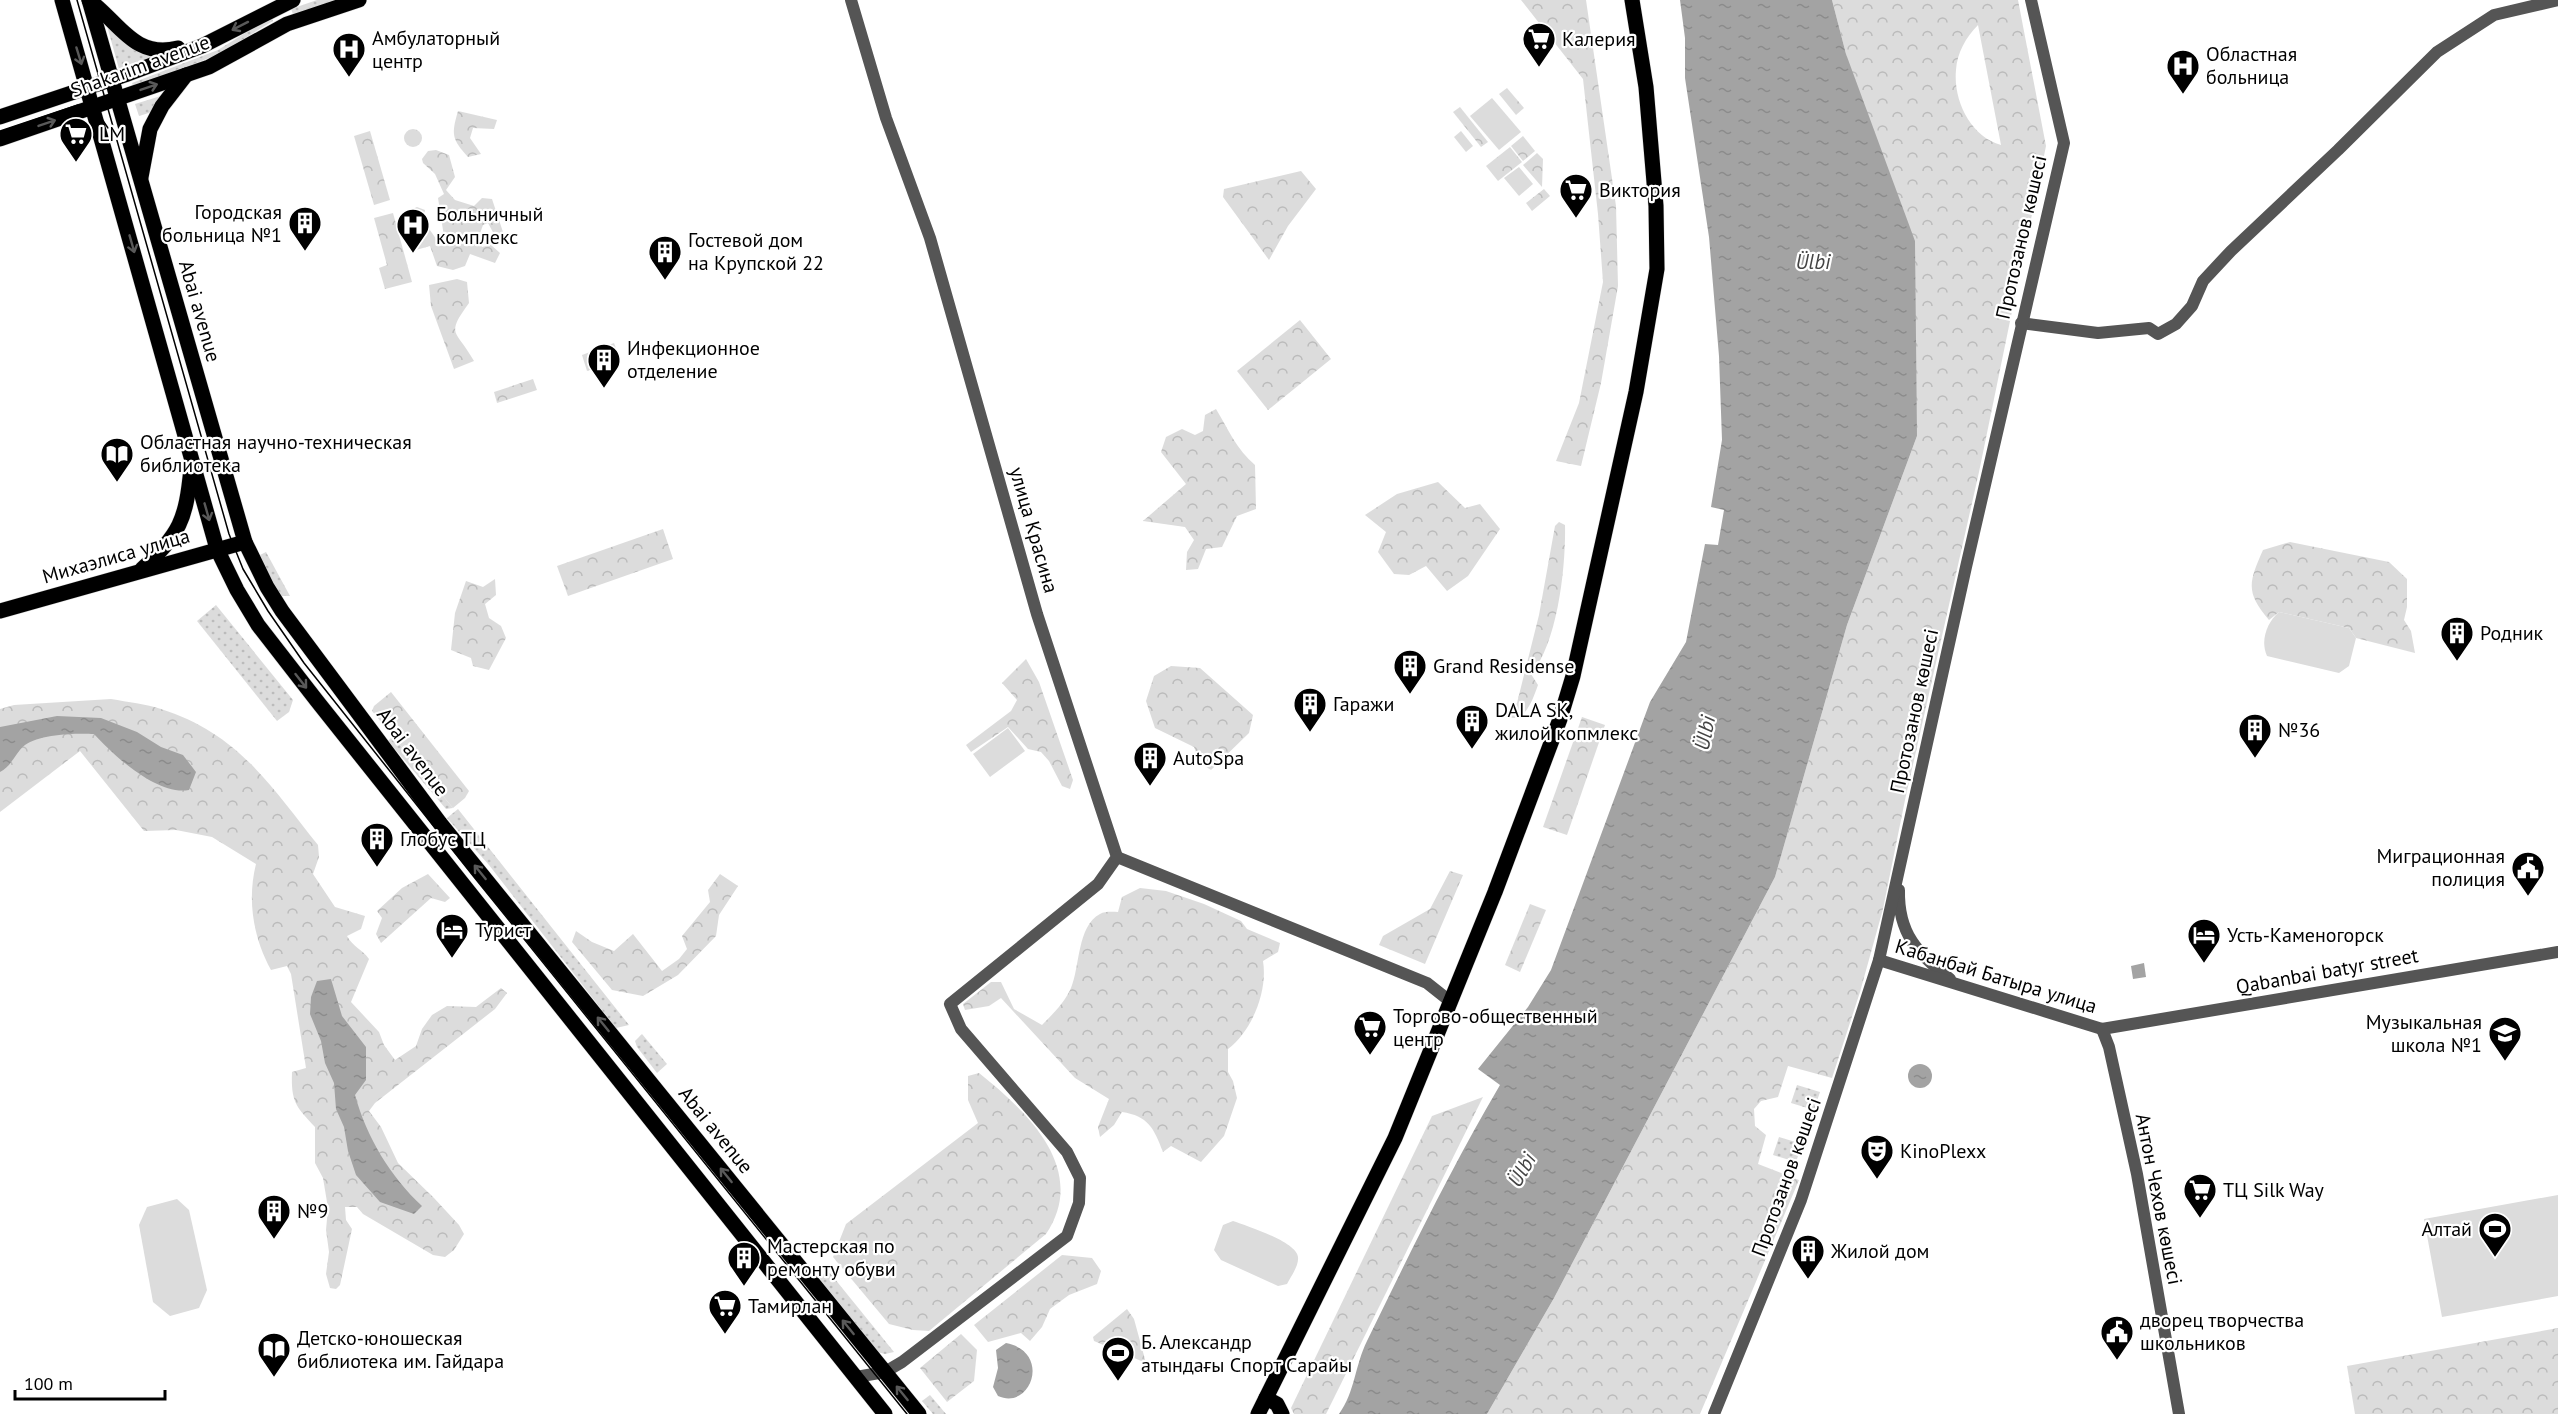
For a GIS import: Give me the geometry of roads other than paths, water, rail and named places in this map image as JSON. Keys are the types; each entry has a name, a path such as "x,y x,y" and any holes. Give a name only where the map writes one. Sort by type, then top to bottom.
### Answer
{"main road":[{"path":"62,0 89,87 217,549 237,590 258,625 293,671 885,1414"},
{"path":"89,0 105,12 130,39 145,48 154,51 184,46 195,49"},
{"name":"Abai avenue","path":"89,0 244,542 267,587 282,611 440,823 919,1414"},
{"name":"Shakarim avenue","path":"0,139 209,67 287,24 359,0"},
{"path":"1258,1414 1381,1168 1499,881 1566,698 1611,514 1636,392 1657,269 1656,206 1646,87 1632,0"},
{"path":"286,3 287,24"},
{"name":"Shakarim avenue","path":"0,117 195,49 286,3"},
{"path":"141,183 150,129 162,106 186,75"},
{"path":"139,571 165,548 179,528 188,503 192,459"},
{"name":"Михаэлиса улица","path":"0,611 244,542"},
{"path":"1266,1398 1277,1404 1282,1414"}],"street":[{"name":"улица Красина","path":"851,0 886,118 930,238 1037,614 1117,857"},
{"name":"Протозанов көшесі","path":"1714,1414 1802,1200 1879,960 2021,323 2064,143 2031,0"},
{"path":"2021,323 2098,333 2149,328 2158,334 2176,324 2192,306 2203,281 2231,251 2437,52 2494,15 2558,0"},
{"path":"856,1377 885,1372 902,1362 1067,1236 1079,1203 1080,1179 1067,1152 961,1029 950,1005 1098,884 1117,857 1427,983 1450,1002"},
{"path":"1898,872 1899,904 1904,930 1917,949 1956,984"},
{"name":"Qabanbai batyr street","path":"2103,1029 2558,952"},
{"name":"Кабанбай Батыра улица","path":"1879,960 2103,1029"},
{"name":"Антон Чехов көшесі","path":"2103,1029 2137,1174 2179,1414"}],"water":[{"name":"Ülbi","path":"1680,0 1832,0 1846,54 1915,241 1917,436 1847,625 1775,877 1554,1298 1487,1414 1339,1414 1348,1397 1363,1350 1383,1309 1447,1180 1500,1085 1478,1069 1528,1007 1551,970 1650,702 1686,642 1705,544 1718,545 1724,510 1711,507 1722,440 1719,356 1709,237 1685,78 1685,38"},
{"path":"57,716 101,718 137,732 161,747 183,755 196,772 189,790 164,787 151,781 125,763 94,734 58,735 32,741 25,745 0,772 0,727"},
{"path":"2144,963 2146,977 2133,979 2131,966"},
{"path":"331,979 342,1016 366,1047 366,1080 355,1095 360,1111 373,1141 390,1169 422,1206 414,1214 380,1202 356,1175 348,1151 344,1127 336,1109 334,1083 325,1063 321,1041 310,1014 311,997 317,981"},
{"path":"1920,1064 1929,1067 1932,1076 1929,1085 1920,1088 1911,1085 1908,1076 1911,1067"},
{"path":"1006,1343 1020,1348 1029,1357 1032,1368 1032,1379 1027,1388 1020,1395 1010,1398 998,1396 993,1387 998,1368 996,1350"}],"tram line":[{"path":"77,0 229,534 243,569 268,611 304,663 907,1414"},
{"path":"0,131 78,105 95,109 108,128"}],"place":[{"name":"Калерия","path":"1539,68"},
{"name":"Амбулаторный центр","path":"349,78"},
{"name":"Областная больница","path":"2183,95"},
{"name":"LM","path":"76,163"},
{"name":"Виктория","path":"1576,219"},
{"name":"Городская больница №1","path":"305,252"},
{"name":"Больничный комплекс","path":"413,254"},
{"name":"Гостевой дом на Крупской 22","path":"665,281"},
{"name":"Инфекционное отделение","path":"604,389"},
{"name":"Областная научно-техническая библиотека","path":"117,483"},
{"name":"Родник","path":"2457,662"},
{"name":"Grand Residense","path":"1410,695"},
{"name":"Гаражи","path":"1310,733"},
{"name":"DALA SK, жилой копмлекс","path":"1472,750"},
{"name":"№36","path":"2255,759"},
{"name":"AutoSpa","path":"1150,787"},
{"name":"Глобус ТЦ","path":"377,868"},
{"name":"Миграционная полиция","path":"2528,897"},
{"name":"Турист","path":"452,959"},
{"name":"Усть-Каменогорск","path":"2204,964"},
{"name":"Торгово-общественный центр","path":"1370,1056"},
{"name":"Музыкальная школа №1","path":"2505,1062"},
{"name":"KinoPlexx","path":"1877,1180"},
{"name":"ТЦ Silk Way","path":"2200,1219"},
{"name":"№9","path":"274,1240"},
{"name":"Алтай","path":"2495,1258"},
{"name":"Жилой дом","path":"1808,1280"},
{"name":"Мастерская по ремонту обуви","path":"744,1287"},
{"name":"Тамирлан","path":"725,1335"},
{"name":"дворец творчества школьников","path":"2117,1361"},
{"name":"Детско-юношеская библиотека им. Гайдара","path":"274,1378"},
{"name":"Б. Александр атындағы Спорт Сарайы","path":"1118,1382"}]}
